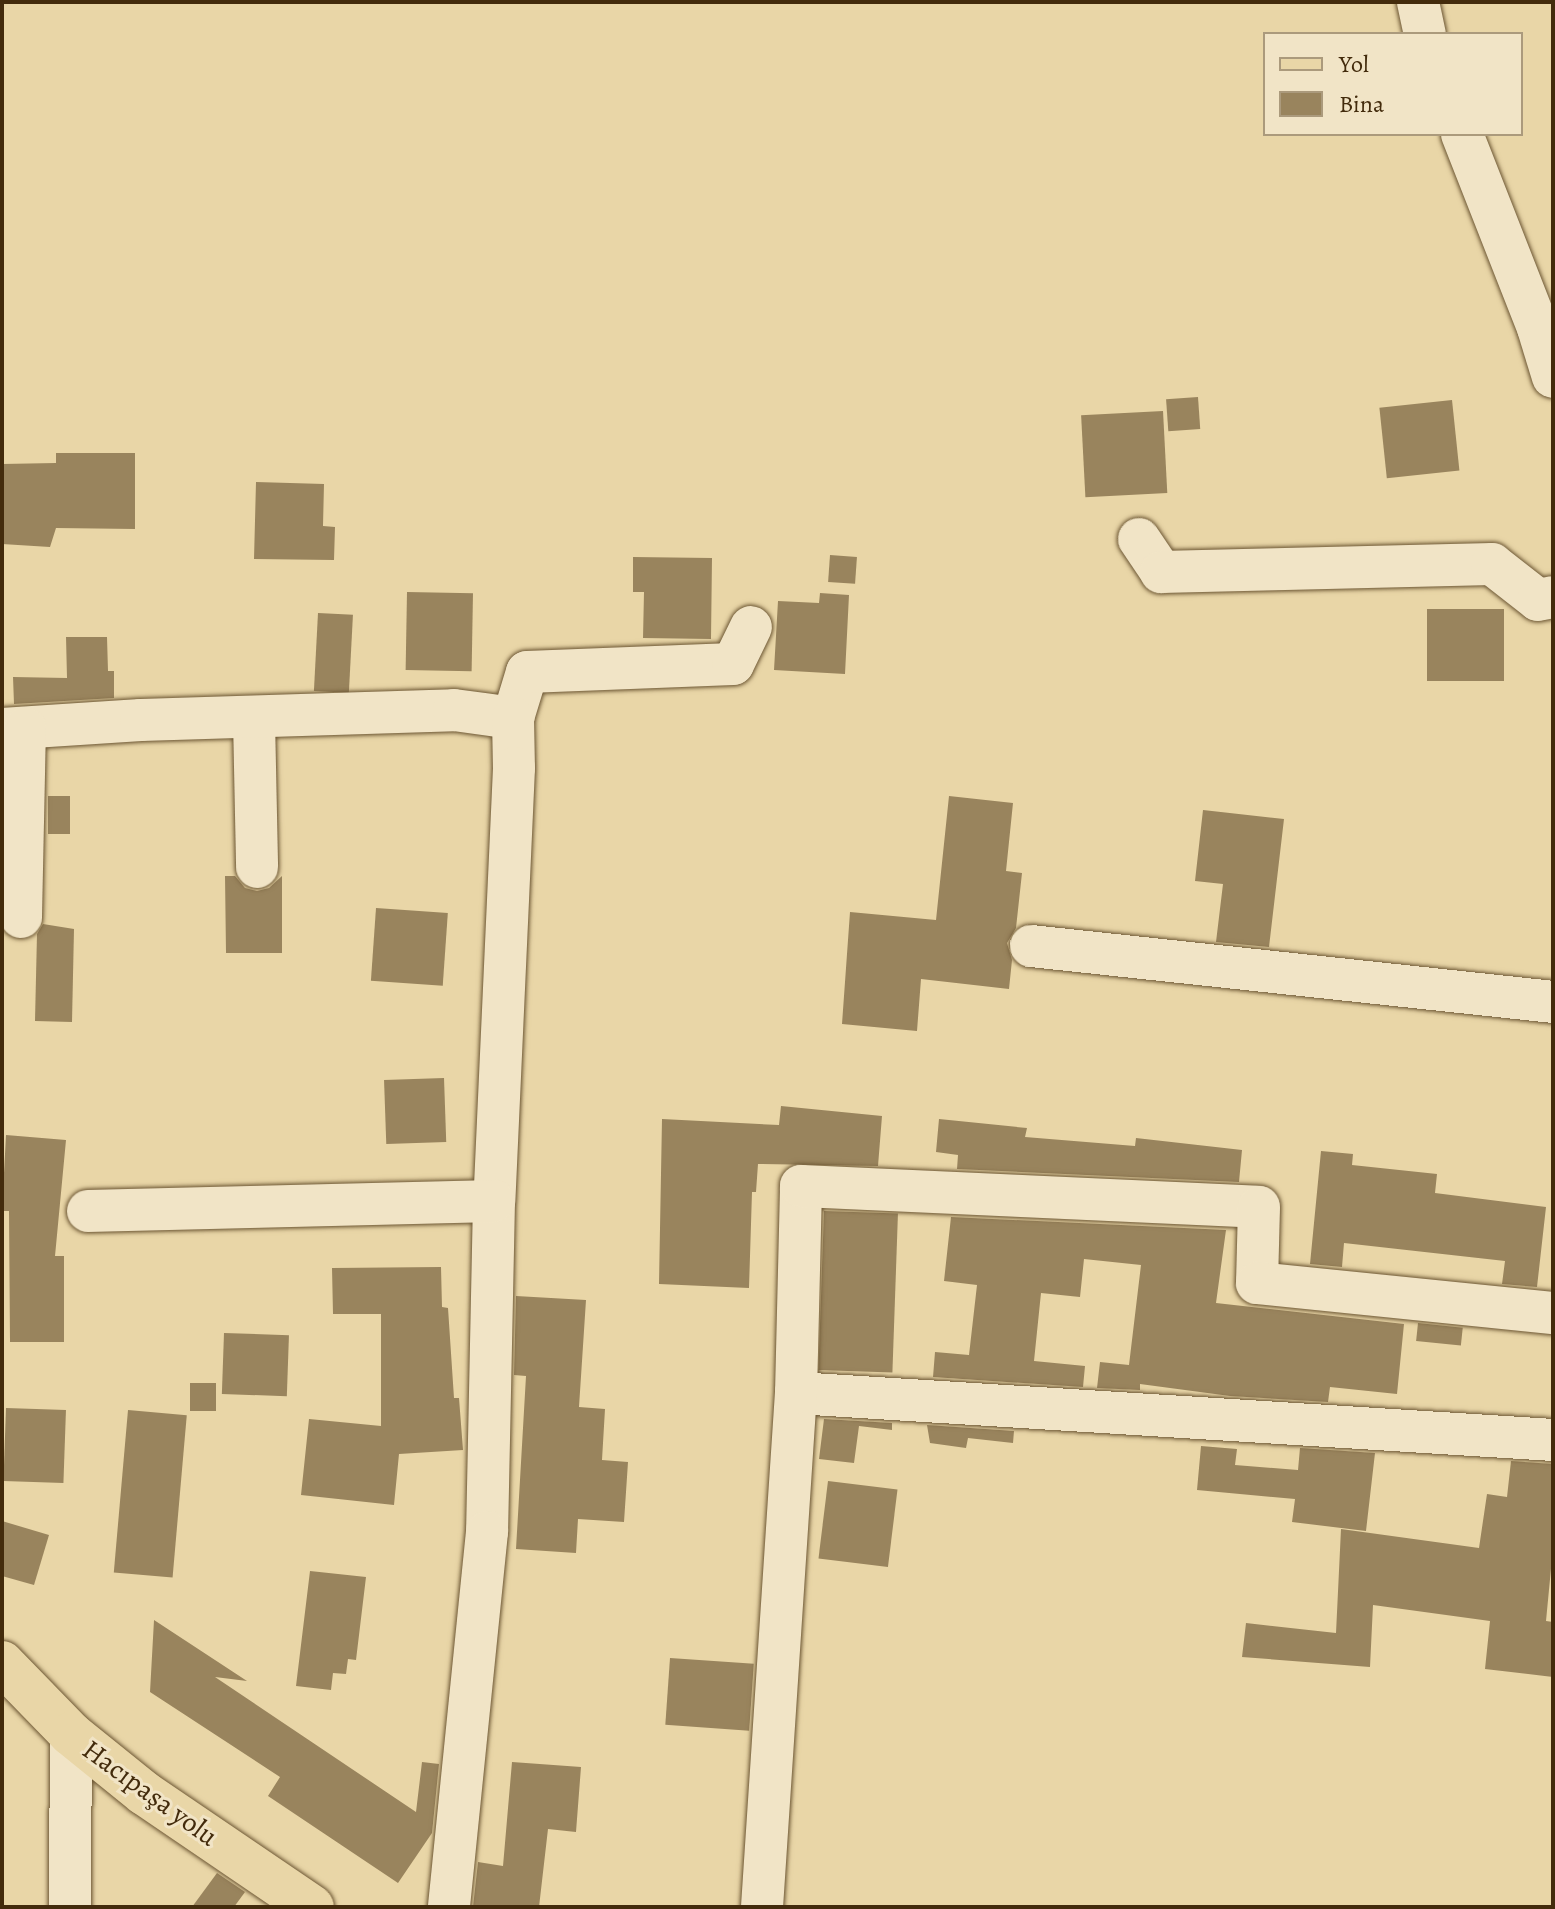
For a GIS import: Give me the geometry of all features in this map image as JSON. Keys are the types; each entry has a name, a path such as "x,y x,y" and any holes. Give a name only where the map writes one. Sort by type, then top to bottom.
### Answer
{"main road":[{"name":"Hacıpaşa yolu","path":"2,1663 71,1734 144,1793 312,1907"}],"street":[{"path":"1418,2 1425,32"},
{"path":"1463,136 1546,329 1553,377"},
{"path":"1139,539 1161,572 1492,564 1538,600 1553,597"},
{"path":"449,1907 487,1532 494,1201 514,783 513,718 527,672 733,664 751,627"},
{"path":"21,917 14,729 141,720 254,719 454,710 513,718"},
{"path":"254,719 257,867"},
{"path":"1031,946 1553,1002"},
{"path":"762,1907 796,1393 801,1186 1259,1207 1257,1283 1553,1313"},
{"path":"88,1211 494,1201"},
{"path":"796,1393 1553,1440"},
{"path":"70,1907 71,1734"}],"building":[{"path":"1198,397 1200,429 1168,431 1166,399"},
{"path":"1452,400 1459,471 1387,478 1379,408"},
{"path":"1163,411 1167,493 1085,497 1081,415"},
{"path":"56,453 135,453 135,529 56,528 50,547 2,544 2,464 56,463"},
{"path":"256,482 324,484 323,526 335,527 334,560 254,559"},
{"path":"830,555 857,557 855,584 828,582"},
{"path":"633,557 712,558 711,639 643,638 644,592 633,592"},
{"path":"407,592 473,593 472,671 406,670"},
{"path":"820,593 849,595 845,674 774,670 778,601 819,603"},
{"path":"1427,609 1504,609 1504,681 1427,681"},
{"path":"318,613 353,615 349,693 314,691"},
{"path":"66,637 107,637 108,671 114,671 114,698 14,704 13,677 67,678"},
{"path":"48,796 70,796 70,834 48,834"},
{"path":"949,796 1013,803 1006,871 1022,873 1016,928 1007,943 1012,960 1009,989 921,979 917,1031 842,1024 850,912 936,920"},
{"path":"1203,810 1284,819 1269,947 1216,942 1223,884 1195,881"},
{"path":"225,876 235,876 245,888 257,891 269,888 282,876 282,953 226,953"},
{"path":"376,908 448,913 443,986 371,981"},
{"path":"43,924 74,929 72,1022 35,1021 37,934"},
{"path":"444,1078 446,1142 386,1144 384,1080"},
{"path":"781,1106 882,1116 878,1166 758,1164 756,1192 752,1192 749,1288 659,1284 662,1119 779,1125"},
{"path":"939,1119 1027,1128 1025,1137 1135,1146 1136,1138 1242,1150 1239,1182 957,1169 958,1155 936,1152"},
{"path":"6,1135 66,1140 55,1256 64,1256 64,1342 10,1342 9,1211 2,1211"},
{"path":"1321,1151 1353,1154 1352,1165 1437,1174 1435,1193 1546,1207 1537,1287 1502,1284 1505,1261 1344,1243 1342,1267 1310,1264"},
{"path":"824,1211 898,1214 892,1372 818,1370"},
{"path":"951,1217 1226,1230 1216,1303 1404,1324 1397,1394 1330,1387 1328,1402 1230,1396 1140,1384 1140,1390 1097,1388 1100,1362 1129,1365 1141,1265 1084,1259 1080,1297 1041,1293 1034,1361 1085,1366 1083,1387 933,1377 935,1352 969,1355 977,1285 944,1281"},
{"path":"441,1267 442,1307 448,1308 454,1398 459,1398 463,1450 399,1454 394,1505 301,1495 309,1419 381,1426 381,1314 333,1314 332,1268"},
{"path":"516,1296 586,1300 579,1407 605,1409 602,1460 628,1462 624,1522 578,1519 576,1553 516,1549 526,1376 514,1375"},
{"path":"1418,1323 1463,1328 1461,1346 1416,1341"},
{"path":"224,1333 289,1335 287,1396 222,1394"},
{"path":"190,1383 216,1383 216,1411 190,1411"},
{"path":"6,1408 66,1410 63,1483 3,1481"},
{"path":"128,1410 187,1415 173,1578 114,1572"},
{"path":"824,1419 892,1423 892,1430 859,1426 854,1463 819,1459"},
{"path":"927,1425 1014,1431 1013,1443 968,1438 966,1448 930,1443"},
{"path":"1201,1446 1237,1449 1235,1465 1298,1470 1300,1448 1375,1453 1366,1531 1292,1522 1295,1499 1197,1490"},
{"path":"1511,1461 1553,1464 1553,1548 1546,1621 1553,1622 1553,1677 1485,1669 1490,1621 1373,1605 1370,1667 1242,1657 1246,1623 1336,1633 1341,1529 1479,1548 1487,1494 1507,1497"},
{"path":"828,1481 897,1490 888,1567 818,1558"},
{"path":"2,1521 49,1535 34,1585 2,1576"},
{"path":"310,1571 366,1577 356,1660 348,1659 346,1674 333,1673 331,1690 296,1686"},
{"path":"154,1620 247,1681 215,1677 416,1812 422,1762 439,1764 432,1833 398,1883 268,1796 280,1777 150,1692"},
{"path":"670,1658 754,1664 749,1731 665,1725"},
{"path":"512,1762 581,1767 576,1832 548,1829 539,1907 473,1907 478,1862 503,1866"},
{"path":"217,1873 245,1892 234,1907 192,1907"}]}
